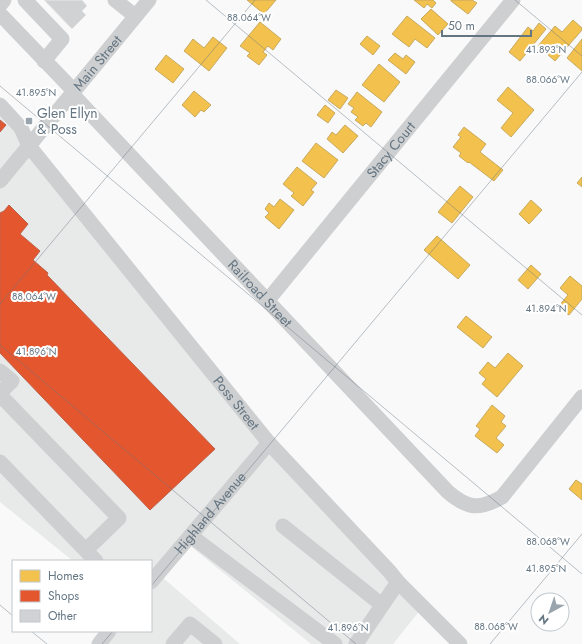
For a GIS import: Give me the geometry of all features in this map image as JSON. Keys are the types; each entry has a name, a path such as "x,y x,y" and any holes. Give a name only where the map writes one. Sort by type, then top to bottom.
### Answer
{"street":[{"path":"0,5 4,0"},
{"path":"25,0 62,39 44,61"},
{"path":"115,0 136,16"},
{"name":"Main Street","path":"0,181 149,0"},
{"name":"Stacy Court","path":"268,300 513,0"},
{"name":"Railroad Street","path":"0,14 448,492 459,501 469,506 477,507 489,504 502,497 582,398"},
{"name":"Poss Street","path":"0,105 21,128 29,146 269,443 398,582 460,644"},
{"path":"0,371 12,381 0,394 119,518 91,556 0,462"},
{"name":"Highland Avenue","path":"152,581 269,443"},
{"path":"283,526 382,605"},
{"path":"191,536 335,644"},
{"path":"356,644 398,582"},
{"path":"173,644 190,624 215,644"},
{"path":"99,644 109,632"}],"shaded area":[{"path":"0,116 25,143 0,173"},
{"path":"28,155 263,441 152,572 152,560 72,560 0,502 0,188"},
{"path":"269,451 421,609 393,644 311,644 189,545"},
{"path":"162,577 240,644 107,644 116,632 152,632 152,590"}],"building: Homes":[{"path":"247,0 276,0 264,14"},
{"path":"414,0 433,0 436,3 432,8 427,4 424,8"},
{"path":"451,0 472,0 477,3 468,14"},
{"path":"431,9 448,24 438,35 421,19"},
{"path":"407,16 435,38 427,48 415,39 409,47 392,34"},
{"path":"573,20 582,28 582,30 555,61 538,46 555,26 562,32"},
{"path":"260,22 281,39 273,50 268,46 263,52 267,55 259,65 247,56 250,53 240,46"},
{"path":"539,23 546,29 520,61 509,52 528,27 533,31"},
{"path":"367,36 380,46 373,55 360,44"},
{"path":"213,37 227,48 209,71 184,51 193,39 204,48"},
{"path":"582,39 582,71 567,58"},
{"path":"395,53 403,59 406,55 415,62 406,74 388,60"},
{"path":"166,55 184,69 173,83 155,69"},
{"path":"379,64 400,82 384,102 362,85"},
{"path":"508,87 534,110 511,137 501,128 513,113 497,100"},
{"path":"336,90 348,98 340,109 328,100"},
{"path":"194,91 211,105 204,112 201,110 195,117 182,105"},
{"path":"357,92 382,112 371,127 366,123 363,126 355,120 358,117 351,112 354,108 348,104"},
{"path":"325,105 335,113 328,123 317,115"},
{"path":"345,125 358,136 343,153 327,139 332,132 336,135"},
{"path":"464,127 486,144 480,152 503,170 494,181 459,156 461,153 453,147 461,137 458,135"},
{"path":"316,143 338,160 324,178 302,161"},
{"path":"297,167 317,183 311,190 314,192 303,206 291,196 294,193 283,184"},
{"path":"582,177 582,187 577,183"},
{"path":"460,186 473,197 452,223 438,212"},
{"path":"280,199 294,210 279,229 265,217 269,213 265,209 269,203 274,207"},
{"path":"531,200 542,210 529,224 519,214"},
{"path":"437,236 470,265 458,279 424,250"},
{"path":"531,265 541,274 528,289 518,280"},
{"path":"570,276 582,286 582,299 569,315 558,307 568,295 560,288"},
{"path":"466,316 492,337 483,348 457,327"},
{"path":"508,353 523,366 497,397 482,384 486,379 479,373 488,362 495,368"},
{"path":"492,405 505,416 501,422 506,426 496,438 504,445 497,453 475,436 480,429 476,426"},
{"path":"576,480 582,484 582,500 569,489"}],"building: Shops":[{"path":"0,120 6,125 0,132"},
{"path":"9,205 28,224 20,234 40,251 33,260 48,273 47,275 215,449 150,510 0,353 0,213"}],"building: Other":[{"path":"44,0 82,0 87,6 82,11 86,15 72,29"}],"place":[{"name":"Glen Ellyn & Poss","path":"29,121"}]}
